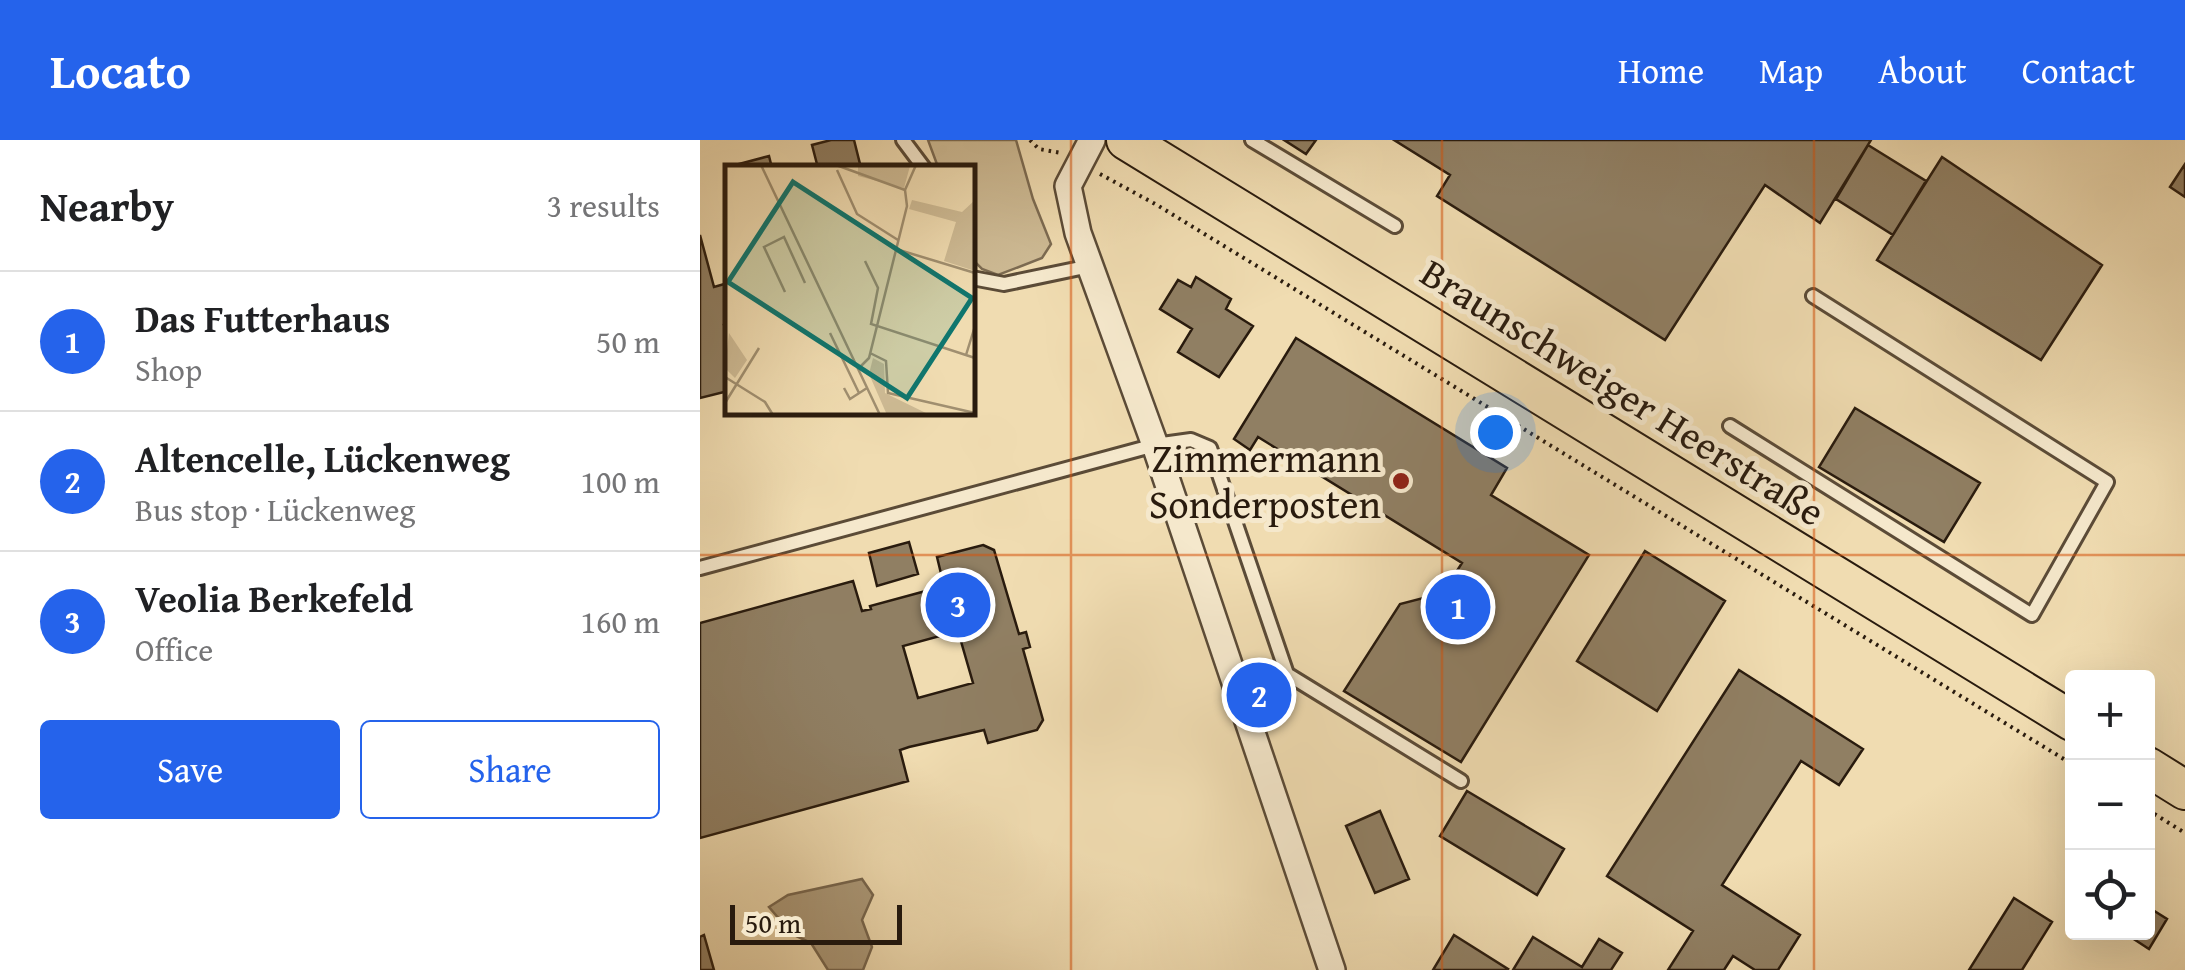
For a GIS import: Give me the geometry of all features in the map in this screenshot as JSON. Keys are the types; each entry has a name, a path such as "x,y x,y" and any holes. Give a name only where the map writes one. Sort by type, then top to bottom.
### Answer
{"main road":[{"name":"Braunschweiger Heerstraße","path":"1126,140 2065,717"},
{"path":"2155,771 2185,790"}],"street":[{"path":"1085,151 1068,186 1078,233 1155,445 1326,969"}],"lane":[{"path":"903,140 922,165"},
{"path":"1252,140 1395,226"},
{"path":"975,279 1004,284 1090,266"},
{"path":"1730,426 2032,615 2108,482 1813,296"},
{"path":"700,568 1155,445 1191,440 1210,448 1286,674 1461,781"}],"path":[{"path":"1030,140 1039,150 1085,151 1157,204 2065,760"},
{"path":"2155,814 2185,833"}],"shaded area":[{"path":"928,140 1016,140 1051,244 1042,258 998,275 982,269 975,262 975,165 937,165"},
{"path":"862,879 873,895 862,920 872,947 863,970 828,970 811,943 792,934 769,907 788,895"}],"building":[{"path":"854,140 860,165 817,165 812,145"},
{"path":"1284,140 1316,140 1306,154"},
{"path":"1394,140 1871,140 1820,223 1765,185 1665,340 1437,196 1450,175"},
{"path":"1868,145 1926,181 1893,235 1836,199"},
{"path":"769,156 771,165 735,165"},
{"path":"1942,157 2102,265 2041,360 1877,260"},
{"path":"2185,164 2185,197 2170,187"},
{"path":"700,235 714,287 725,284 725,392 700,398"},
{"path":"1196,277 1231,299 1226,309 1253,326 1219,377 1178,352 1192,329 1160,309 1178,280 1191,287"},
{"path":"1296,338 1507,468 1491,495 1589,555 1461,762 1344,691 1400,604 1443,593 1462,563 1258,437 1250,450 1234,439"},
{"path":"1855,408 1980,483 1944,542 1819,467"},
{"path":"909,542 918,574 877,586 869,553"},
{"path":"983,545 994,550 1019,634 1026,632 1030,647 1023,649 1043,720 1037,730 988,743 984,730 909,747 900,750 908,781 700,838 700,623 853,581 862,611 871,609 870,606 944,586 937,557","holes":["958,631 973,683 918,698 903,646"]},
{"path":"1645,551 1725,601 1657,711 1577,661"},
{"path":"1739,670 1863,749 1839,785 1801,761 1722,885 1800,935 1778,970 1755,970 1733,956 1724,970 1668,970 1693,931 1607,876"},
{"path":"1467,791 1564,849 1537,895 1440,836"},
{"path":"1380,811 1409,879 1375,893 1346,826"},
{"path":"2014,898 2052,922 2022,970 1969,970"},
{"path":"2155,911 2167,919 2155,939"},
{"path":"704,935 714,970 700,970 700,937"},
{"path":"1454,935 1508,969 1433,970"},
{"path":"1533,937 1582,967 1599,939 1622,953 1611,970 1513,970"},
{"path":"2135,940 2154,940 2149,949"}],"place":[{"name":"Zimmermann Sonderposten","path":"1401,481"},
{"name":"Veolia Berkefeld","path":"958,605"},
{"name":"Das Futterhaus","path":"1458,607"},
{"name":"Altencelle, Lückenweg","path":"1259,695"}]}
